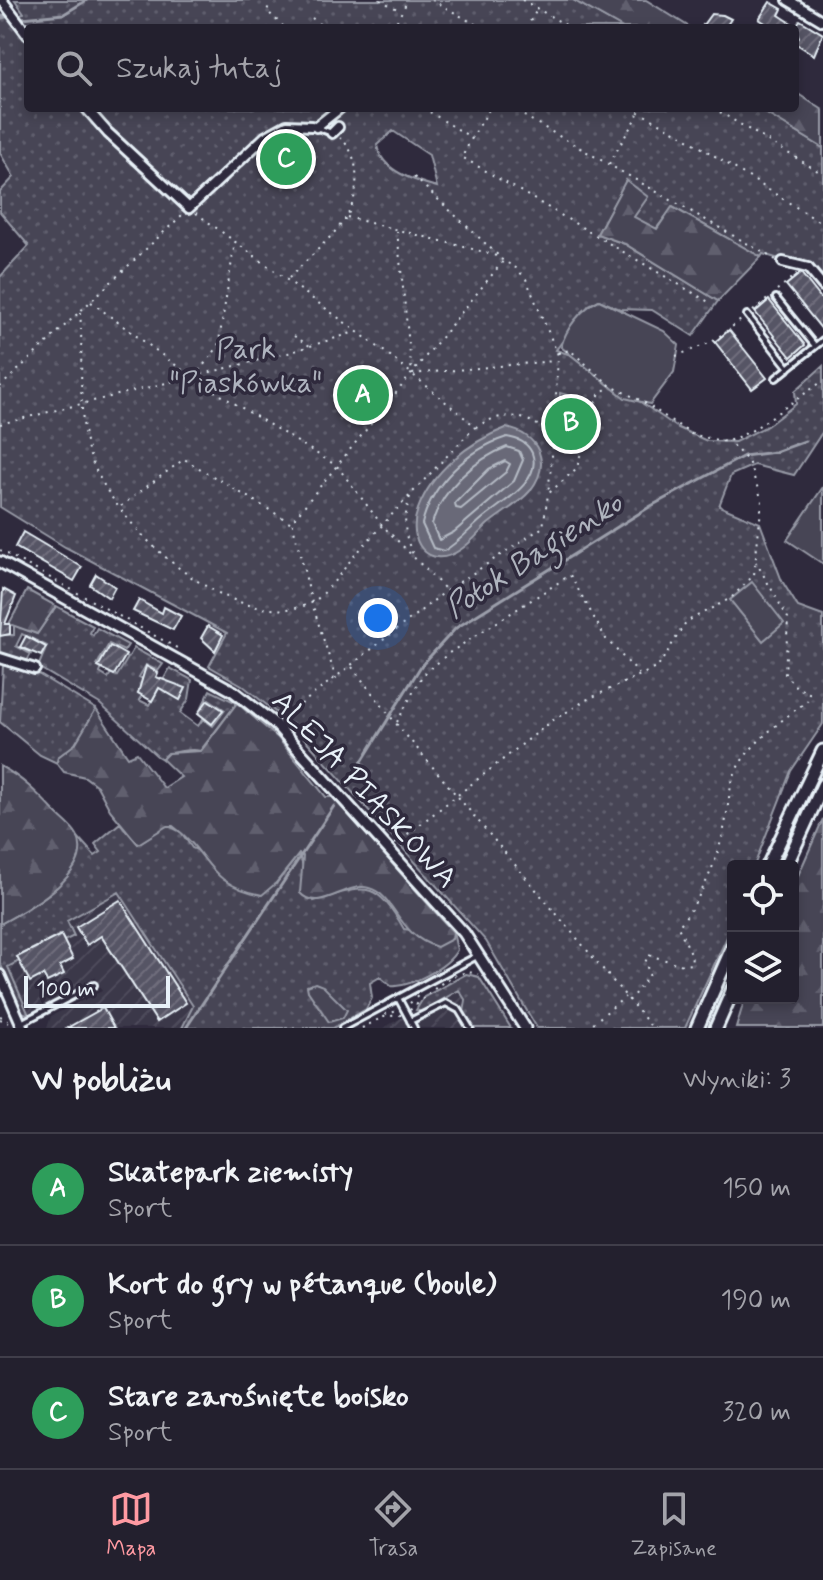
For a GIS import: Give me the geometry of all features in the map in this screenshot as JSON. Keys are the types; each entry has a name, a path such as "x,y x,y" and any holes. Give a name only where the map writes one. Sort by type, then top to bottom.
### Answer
{"main road":[{"path":"771,860 823,751"},
{"path":"789,860 823,785"},
{"path":"697,1028 727,960"},
{"path":"716,1028 727,1003"}],"street":[{"path":"2,0 24,30"},
{"path":"788,0 823,21"},
{"path":"90,112 189,208 265,137 287,125 313,126 334,112"},
{"path":"783,262 808,268 823,286"},
{"name":"ALEJA PIASKOWA","path":"0,562 233,691 276,719 464,933 525,1028"},
{"path":"0,658 35,669"},
{"path":"0,975 20,1026"}],"lane":[{"path":"313,126 335,130"},
{"path":"776,298 815,346"},
{"path":"747,315 789,368"},
{"path":"776,378 823,340"},
{"path":"342,1028 479,955"},
{"path":"20,1026 94,985"},
{"path":"397,998 414,1028"},
{"path":"410,1021 446,1003 459,1010 470,1028"}],"path":[{"path":"271,0 267,11 281,24"},
{"path":"380,0 402,12"},
{"path":"395,24 408,0"},
{"path":"432,0 475,24"},
{"path":"522,0 564,24"},
{"path":"528,24 537,9"},
{"path":"312,18 319,24"},
{"path":"430,112 472,138"},
{"path":"488,112 462,157 712,304"},
{"path":"517,112 783,262"},
{"path":"608,165 639,112 823,224"},
{"path":"720,112 823,174"},
{"path":"288,280 347,217 356,168 348,146 335,130"},
{"path":"287,727 276,719 352,667 446,591 543,527 554,437 557,353 526,279 414,177"},
{"path":"0,387 189,208 358,332 476,427"},
{"path":"347,217 502,259"},
{"path":"397,231 412,374"},
{"path":"193,378 218,347 235,241"},
{"path":"293,524 502,259"},
{"path":"676,356 712,342 801,270"},
{"path":"90,301 193,378 337,466 382,525 446,591"},
{"path":"80,310 82,403 90,457 142,537 208,586 252,606 269,609 312,603 476,427 489,419 515,414 538,423 554,437"},
{"path":"0,424 193,378 358,332"},
{"path":"294,336 311,346"},
{"path":"557,353 570,350 611,386 636,397 691,434 728,441 751,431 823,381"},
{"path":"412,374 555,361"},
{"path":"548,494 577,468 591,412 600,393 611,386"},
{"path":"394,845 552,721 586,700 658,667 686,622 731,598 754,575 762,500 748,461 728,441"},
{"path":"120,506 184,459 293,524 312,603 336,679"},
{"path":"410,496 403,520 406,541 417,561"},
{"path":"0,550 178,649"},
{"path":"629,1001 650,974 645,963 648,955 683,965 691,964 692,955 678,927 694,906 709,877 725,827 729,786 743,758 807,701 809,693 796,687 785,674 788,618 756,562"},
{"path":"395,722 422,676 449,653 570,575 606,639 640,675"},
{"path":"352,667 385,711 650,1025"},
{"path":"415,1001 426,989 465,968 482,973"},
{"path":"362,1028 383,1017 406,1012 426,993 464,973 474,972 483,979"},
{"path":"587,1028 626,997"},
{"path":"0,1019 20,1026"}],"shaded area":[{"path":"119,892 193,1006 182,1028 47,1028 51,1016 102,991 95,977 29,1015 3,957"},
{"path":"457,987 482,1028 383,1028"}],"green space":[{"name":"Park \"Piaskówka\"","path":"15,0 573,0 616,24 24,24 24,112 764,112 823,148 823,287 808,268 763,254 761,257 673,207 656,229 634,218 626,181 597,234 625,244 718,301 693,336 652,310 620,309 599,300 589,305 556,350 574,356 678,428 707,441 735,442 767,426 796,404 795,391 823,366 823,431 794,475 754,465 731,475 719,506 760,523 782,581 798,607 823,616 823,724 791,771 756,860 727,860 727,937 685,1028 537,1028 486,941 294,727 242,685 209,666 227,633 65,547 0,507 0,277 29,246 0,212 0,192 14,177 0,153 0,19 24,13","holes":["393,131 429,155 437,187 409,178 392,168 380,154 377,145"]},
{"path":"573,0 646,0 685,24 616,24"},
{"path":"799,95 823,110 823,148 764,112 799,112"},
{"path":"280,143 303,162 291,176 269,156"},
{"path":"626,180 648,197 634,217 657,229 672,207 761,257 718,301 625,244 597,234"},
{"path":"599,300 664,331 679,345 674,372 650,404 625,398 561,347 575,320"},
{"path":"560,393 588,401 576,451 560,446"},
{"path":"823,487 823,564 787,540"},
{"path":"752,582 784,623 763,641 730,600"},
{"path":"27,590 56,606 37,634 9,624"},
{"path":"56,606 93,626 90,633 93,635 97,628 128,645 124,651 109,644 97,665 102,668 100,673 108,678 111,673 117,676 134,648 163,664 158,671 146,665 139,677 145,680 138,693 142,695 139,700 149,705 170,668 192,680 189,699 180,713 198,726 203,719 213,726 225,710 209,699 202,707 210,690 237,703 200,751 180,751 162,759 100,704 38,667 47,646 22,634 16,646 31,654 26,663 0,655 0,635 14,635 14,625 37,634"},
{"path":"3,665 38,674 96,709 75,745 58,757 57,763 40,755 0,722"},
{"path":"237,703 278,738 326,797 333,797 453,932 452,939 437,947 423,941 405,925 385,898 369,888 351,889 324,899 307,899 300,893 303,856 299,854 262,895 243,890 219,876 173,826 167,826 138,844 110,810 97,786 85,777 64,772 57,763 58,757 75,744 96,709 128,757 137,753 164,788 181,777 162,759 168,753 201,751"},
{"path":"823,762 823,774 783,860 777,860"},
{"path":"0,766 30,787 70,826 77,835 80,849 77,863 56,888 0,924"},
{"path":"823,819 823,1028 736,1028 743,1004 799,1004 799,873"},
{"path":"120,823 138,844 167,825 181,832 192,848 276,884 299,854 314,901 357,890 376,893 394,912 404,929 453,936 453,932 457,950 437,969 408,984 391,986 380,977 370,983 372,998 366,1009 333,1028 182,1028 193,1006 119,892 67,921 74,936 64,941 60,935 17,957 19,961 8,967 29,1015 22,1012 0,963 0,924 41,900 65,878 74,865 78,851 77,836 95,856 101,852 95,844"},
{"path":"466,974 479,977 511,1028 473,1028 464,1012 466,1001 459,990 421,1012 416,1010 424,997"},
{"path":"315,983 323,986 347,1010 343,1018 329,1022 308,991 307,986"}],"water":[{"path":"506,428 527,436 539,451 541,460 537,480 526,496 487,525 464,548 449,556 429,555 422,549 415,532 415,521 424,495 453,460 479,441"}],"building":[{"path":"770,2 782,9 779,15 793,24 767,24 759,19"},
{"path":"711,14 731,19 728,24 704,24"},
{"path":"800,20 823,34 814,55 799,46 797,24"},
{"path":"801,273 823,301 823,331 786,285"},
{"path":"769,300 805,345 791,357 755,312"},
{"path":"729,330 767,378 752,389 715,342"},
{"path":"23,532 82,567 74,581 15,547"},
{"path":"96,574 115,587 109,598 90,585"},
{"path":"3,589 16,596 5,624 10,624 10,634 0,636"},
{"path":"139,600 162,613 164,607 181,616 173,630 133,611"},
{"path":"208,626 223,635 215,651 201,638"},
{"path":"26,636 46,647 41,656 20,647"},
{"path":"110,646 126,655 114,675 98,667"},
{"path":"146,666 158,673 156,677 186,688 180,700 159,688 152,701 138,693"},
{"path":"208,700 223,710 212,724 198,713"},
{"path":"120,900 186,1003 157,1022 101,936 87,945 76,927"},
{"path":"61,935 73,959 60,966 64,974 47,982 43,975 30,982 17,957"},
{"path":"103,1008 114,1028 67,1028"}],"waterway":[{"path":"22,18 64,14 87,0"},
{"name":"Potok Bagienko","path":"348,784 421,666 456,628 651,506 744,456 775,452 805,441"},
{"name":"Potok Bagienko","path":"186,1028 334,806"}],"place":[{"name":"Stare zarośnięte boisko","path":"286,159"},
{"name":"Skatepark ziemisty","path":"363,395"},
{"name":"Kort do gry w pétanque (boule)","path":"571,424"}]}
